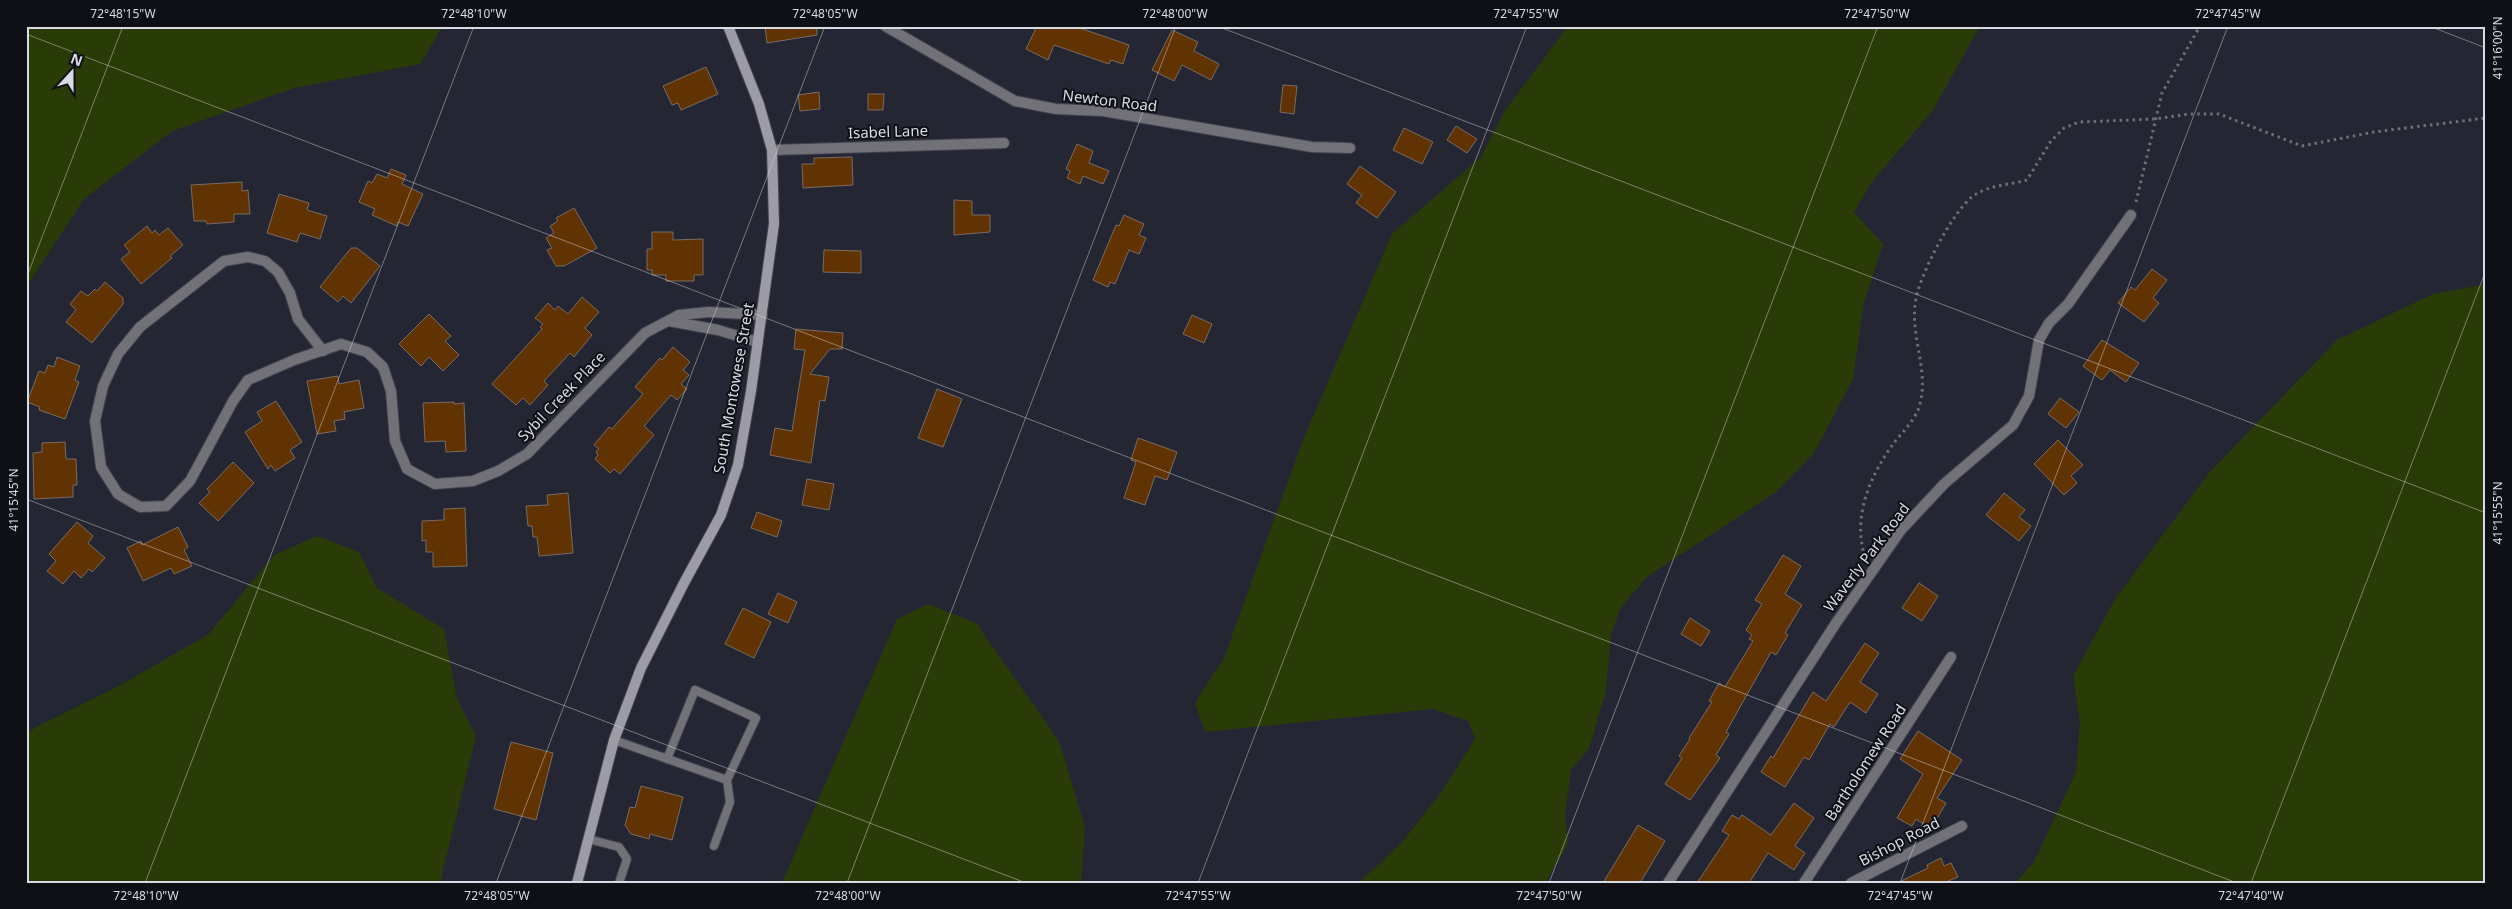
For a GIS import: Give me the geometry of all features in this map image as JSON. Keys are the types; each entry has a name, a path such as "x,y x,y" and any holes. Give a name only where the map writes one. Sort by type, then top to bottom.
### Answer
{"main road":[{"name":"South Montowese Street","path":"577,883 614,740 641,668 684,583 722,515 738,464 758,342 774,224 772,150 759,104 728,26"}],"street":[{"name":"Newton Road","path":"885,26 1016,101 1056,109 1103,111 1312,147 1350,148"},
{"name":"Isabel Lane","path":"772,150 1004,143"},
{"name":"Waverly Park Road","path":"1668,883 1874,568 1922,507 1967,464 2013,425 2029,396 2039,340 2049,324 2068,304 2131,215"},
{"name":"Sybil Creek Place","path":"323,351 298,319 290,293 278,272 265,261 248,257 224,260 140,327 118,354 103,386 95,421 101,467 118,494 140,507 166,506 190,481 233,401 248,380 323,351 341,344 367,352 383,367 392,391 395,441 407,469 435,484 473,482 498,471 527,454 628,348 645,333 679,315 709,312 762,315"},
{"path":"669,321 718,330 758,342"},
{"name":"Bartholomew Road","path":"1804,883 1951,657"},
{"name":"Bishop Road","path":"1851,883 1962,826"}],"lane":[{"path":"667,759 695,690 756,718 727,780 730,802 714,846"},
{"path":"614,740 727,780"},
{"path":"588,839 619,847 627,859 619,883"}],"path":[{"path":"2131,215 2162,93 2200,26"},
{"path":"1874,568 1865,557 1859,528 1868,489 1881,461 1917,412 1921,400 1924,387 1923,373 1914,306 1920,282 1945,234 1972,197 1985,190 2027,180 2051,141 2064,128 2079,122 2155,119 2189,114 2218,114 2302,146 2374,132 2486,118"}],"green space":[{"path":"26,26 443,26 420,64 294,88 172,131 84,199 26,287"},
{"path":"1568,26 1980,26 1933,110 1872,182 1854,212 1883,244 1864,303 1853,379 1814,453 1776,492 1648,576 1621,607 1611,634 1606,691 1589,749 1571,770 1565,816 1568,844 1546,882 1359,883 1403,841 1440,794 1475,739 1468,721 1433,709 1205,732 1195,703 1224,658 1303,440 1392,234 1481,157 1504,112"},
{"path":"2486,284 2486,883 2015,883 2034,862 2076,772 2080,722 2073,676 2115,599 2209,473 2337,340 2433,294"},
{"path":"317,536 359,552 377,588 444,629 457,699 476,736 440,883 26,883 26,734 38,726 119,686 209,634 274,555"},
{"path":"928,604 976,623 1059,741 1085,827 1081,883 782,883 897,619"}],"building":[{"path":"765,26 817,26 817,35 767,43"},
{"path":"1037,26 1074,26 1129,45 1123,64 1111,60 1109,64 1054,45 1048,60 1026,49"},
{"path":"1172,30 1198,42 1194,51 1219,64 1211,80 1182,65 1174,81 1152,70"},
{"path":"706,67 718,94 681,110 678,103 672,105 663,86"},
{"path":"1283,85 1297,86 1294,114 1280,112"},
{"path":"819,92 820,109 800,111 798,95"},
{"path":"868,94 884,94 883,110 868,110"},
{"path":"1456,126 1477,139 1467,153 1447,140"},
{"path":"1404,128 1433,142 1422,164 1393,150"},
{"path":"1077,144 1093,151 1089,163 1109,171 1103,184 1083,176 1080,184 1067,178 1070,171 1066,169"},
{"path":"852,157 853,185 803,188 802,164 814,164 814,158"},
{"path":"1360,166 1396,192 1377,218 1356,203 1362,195 1347,184"},
{"path":"391,169 406,175 402,184 423,194 408,226 398,222 397,226 372,215 375,209 359,202 368,181 372,183 377,174 387,178"},
{"path":"242,182 242,191 248,190 250,214 234,214 234,222 207,224 206,221 194,221 191,185"},
{"path":"279,194 309,203 307,210 327,216 320,239 300,233 297,242 267,233"},
{"path":"954,200 972,201 972,215 990,215 990,232 954,235"},
{"path":"574,208 597,248 564,266 556,266 547,250 552,248 546,238 554,233 550,226 558,221 556,218"},
{"path":"1124,215 1144,224 1139,235 1146,238 1139,254 1129,250 1115,284 1110,282 1108,287 1093,280 1116,225 1119,226"},
{"path":"147,226 152,233 155,230 159,235 168,228 183,245 170,256 172,258 141,284 121,259 130,252 124,245"},
{"path":"652,232 673,232 673,240 703,239 703,275 694,275 694,281 666,281 666,275 652,275 652,270 647,270 647,249 652,249"},
{"path":"351,248 357,248 380,266 351,303 343,296 338,302 320,287"},
{"path":"824,250 861,251 861,273 823,272"},
{"path":"2152,269 2167,280 2153,298 2159,303 2144,322 2118,303 2131,287 2135,290"},
{"path":"105,282 123,298 123,304 92,343 66,322 76,310 70,304 81,291 88,296 95,289 97,291"},
{"path":"582,297 599,312 585,328 592,335 574,357 570,353 544,381 548,385 530,405 523,398 516,405 492,384 542,329 540,327 543,324 535,318 548,303 555,310 558,306 568,314"},
{"path":"429,314 451,336 445,341 459,355 443,371 429,357 421,366 399,344"},
{"path":"1192,315 1212,324 1204,343 1183,334"},
{"path":"796,329 843,333 842,349 830,349 810,374 829,377 825,401 820,400 811,463 770,455 775,428 792,431 805,350 794,349"},
{"path":"2102,340 2139,363 2126,382 2110,370 2102,380 2083,366"},
{"path":"673,347 690,362 683,370 689,375 681,384 687,389 677,400 671,395 644,426 654,435 620,474 614,469 610,473 595,459 598,455 596,452 599,449 594,445 609,427 612,429 643,394 635,387 660,358 662,360"},
{"path":"57,357 80,366 75,380 79,382 65,419 39,410 40,407 27,402 39,371 45,373 48,365 54,367"},
{"path":"338,376 339,384 359,380 364,408 344,412 345,419 334,421 336,431 317,434 307,381"},
{"path":"937,389 962,399 943,447 918,438"},
{"path":"2060,398 2079,412 2066,428 2048,414"},
{"path":"276,401 302,442 290,450 295,458 275,471 271,465 268,469 245,432 262,421 257,412"},
{"path":"454,402 454,404 464,403 466,451 446,452 445,441 425,442 423,403"},
{"path":"1138,438 1177,452 1167,480 1155,476 1145,505 1124,498 1136,462 1131,460"},
{"path":"2058,440 2083,465 2071,476 2077,483 2064,495 2034,464"},
{"path":"65,442 66,459 76,459 77,485 73,485 73,497 34,499 33,453 42,452 42,443"},
{"path":"233,462 254,483 218,521 199,503 210,492 207,489"},
{"path":"807,479 834,484 829,510 802,505"},
{"path":"568,493 573,553 539,556 537,537 533,537 532,526 528,526 526,506 548,505 547,495"},
{"path":"2004,493 2025,510 2019,517 2031,526 2019,541 1986,515"},
{"path":"465,508 467,566 433,567 433,552 426,552 426,540 422,541 422,521 444,520 444,509"},
{"path":"757,512 782,521 777,537 751,528"},
{"path":"77,522 93,536 88,543 105,558 92,572 89,569 81,578 74,571 63,584 47,571 56,561 49,554"},
{"path":"178,527 188,547 184,550 192,566 174,574 171,568 143,581 127,548 141,541 142,545"},
{"path":"1783,555 1801,566 1785,594 1802,605 1785,633 1788,635 1776,655 1771,652 1726,732 1729,734 1716,755 1720,758 1690,800 1665,784 1682,758 1679,756 1689,738 1712,702 1709,701 1719,683 1725,687 1753,641 1749,639 1752,635 1746,630 1762,604 1755,600"},
{"path":"1919,583 1938,596 1922,621 1902,608"},
{"path":"778,593 797,602 788,623 768,614"},
{"path":"743,608 771,622 754,658 725,644"},
{"path":"1690,618 1710,631 1701,646 1681,634"},
{"path":"1865,643 1879,653 1860,682 1878,694 1866,713 1850,702 1834,727 1830,724 1809,760 1804,757 1785,787 1761,772 1771,756 1773,758 1813,692 1826,701"},
{"path":"1918,731 1962,760 1937,798 1946,803 1931,829 1916,819 1912,826 1897,818 1923,774 1900,759"},
{"path":"511,742 553,753 536,820 494,809"},
{"path":"641,786 683,797 672,840 650,834 649,839 631,834 625,825 630,807 635,808"},
{"path":"1794,803 1814,818 1795,846 1805,853 1794,870 1768,853 1749,883 1697,883 1729,835 1722,831 1732,815 1739,819 1742,815 1771,835"},
{"path":"1638,825 1665,841 1640,883 1603,883"},
{"path":"1941,858 1944,866 1951,863 1958,877 1943,883 1897,883 1928,868 1927,865"}]}
